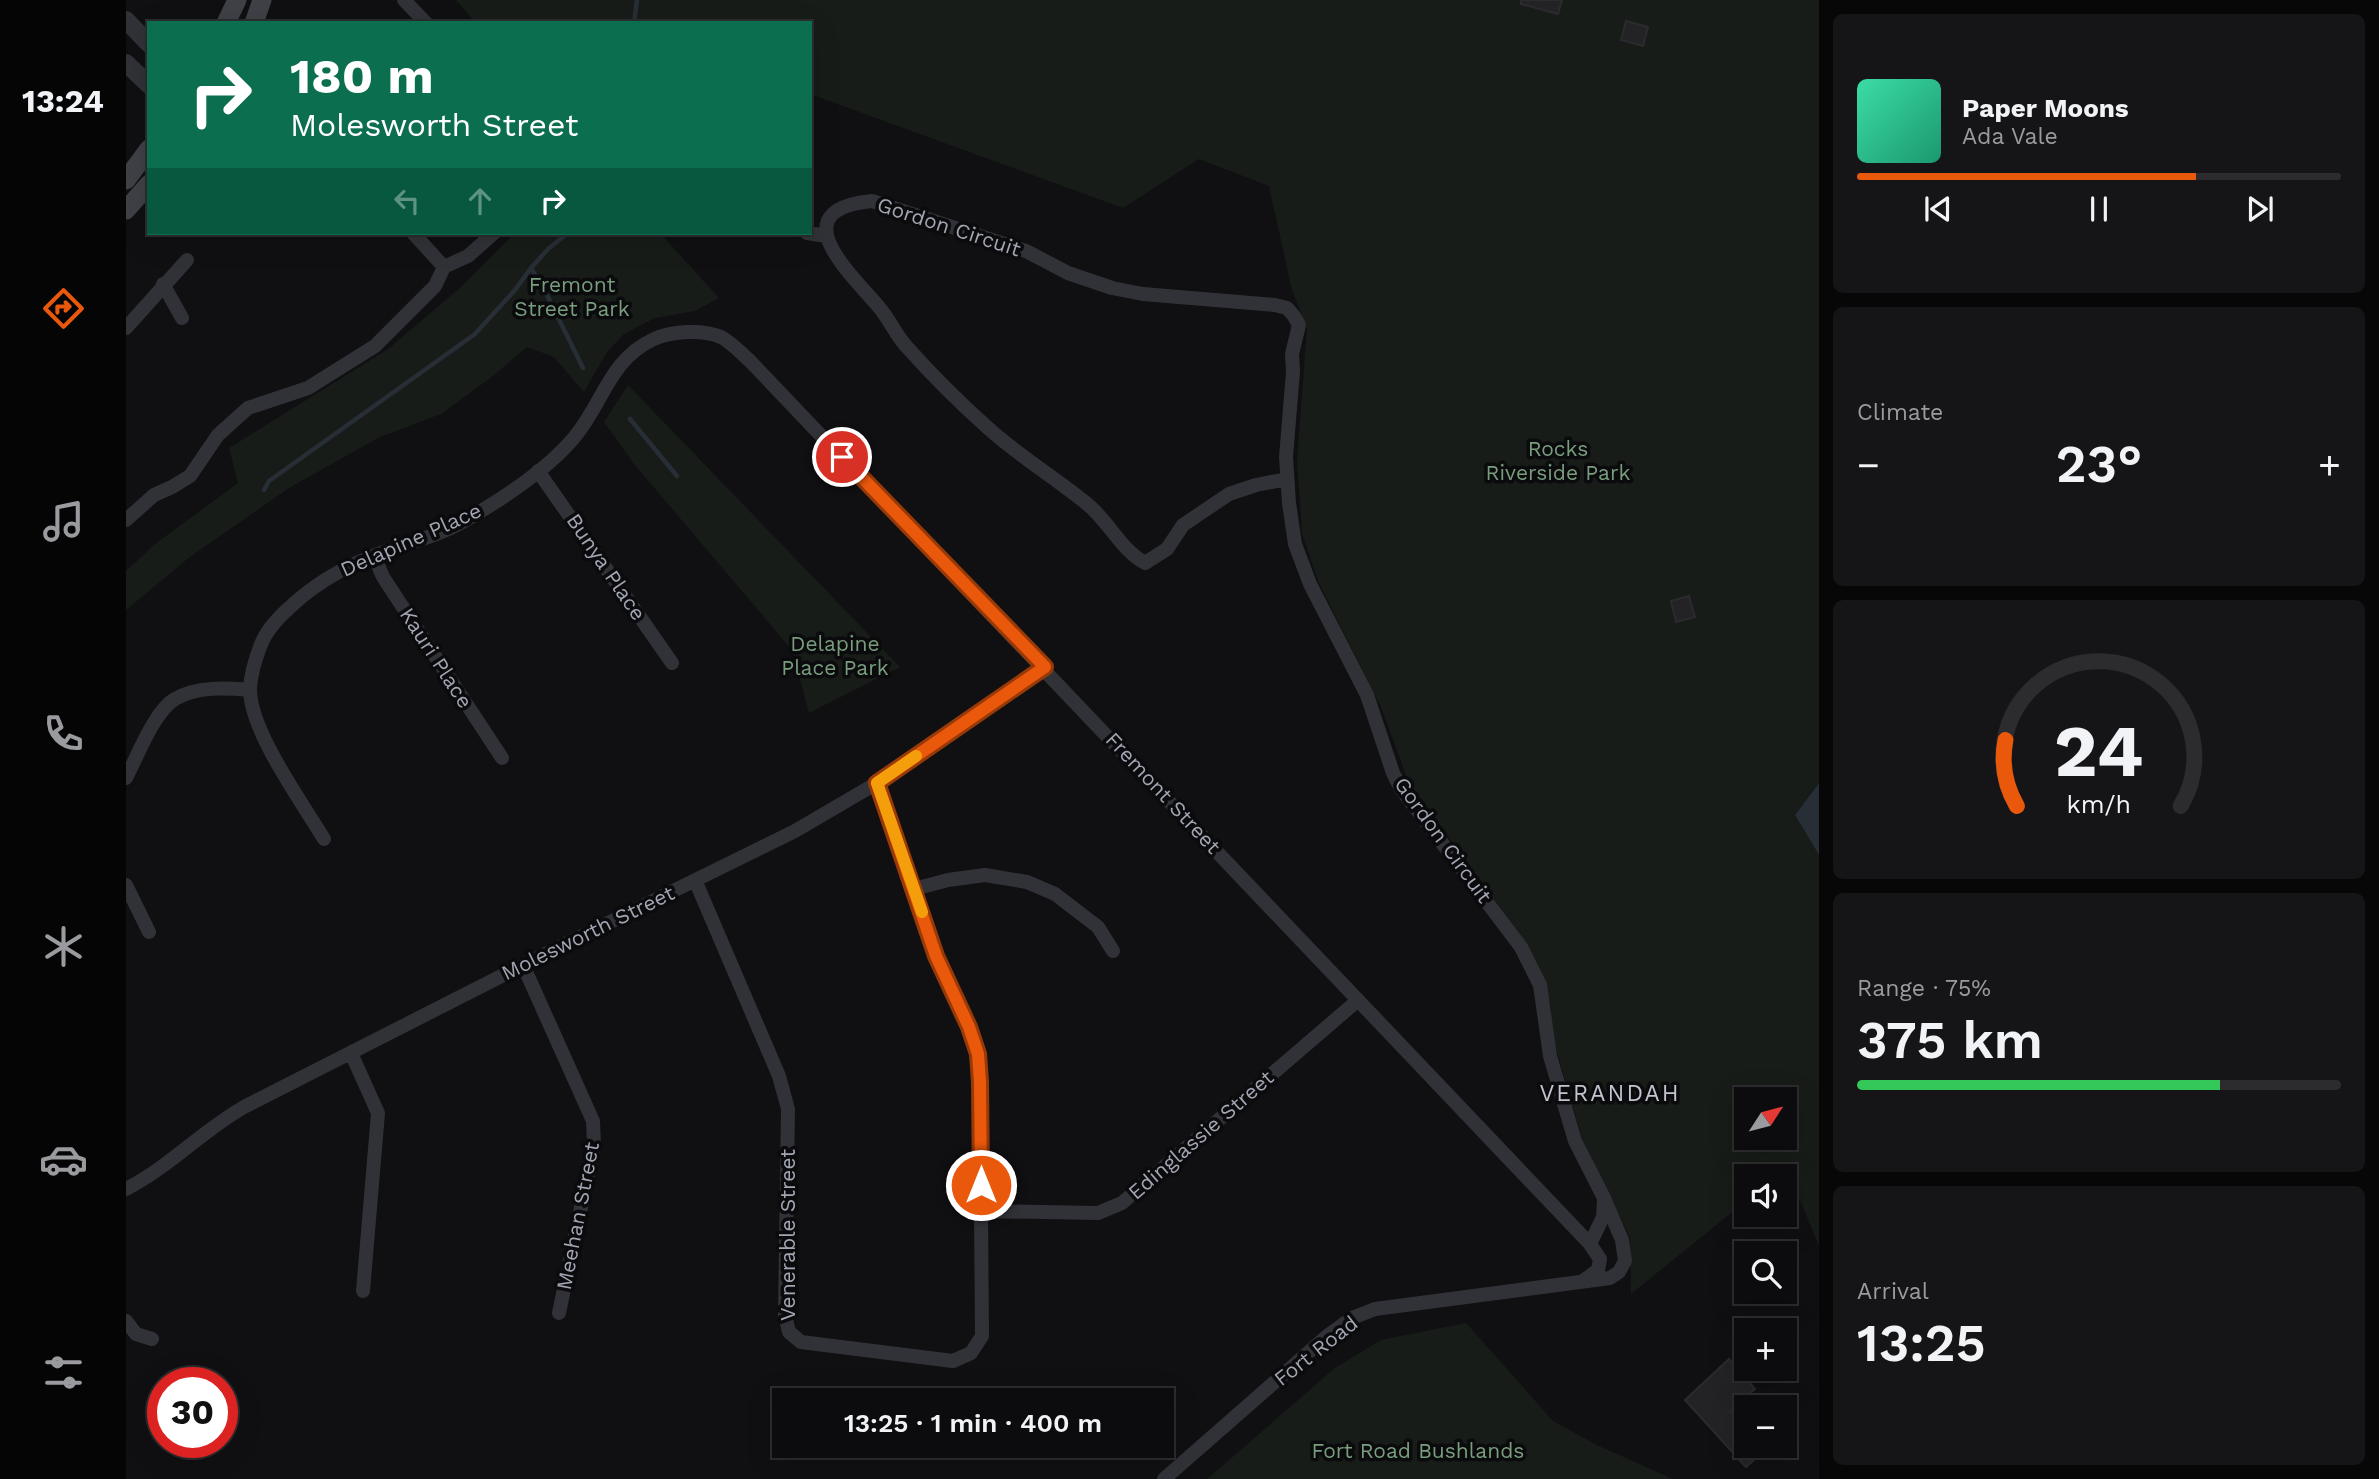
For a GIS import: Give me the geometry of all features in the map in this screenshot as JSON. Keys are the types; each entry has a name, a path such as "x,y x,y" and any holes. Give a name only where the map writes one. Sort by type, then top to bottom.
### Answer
{"main road":[{"path":"227,21 237,0"},
{"path":"255,21 262,0"},
{"path":"126,180 147,152"},
{"path":"126,210 147,186"}],"street":[{"path":"404,0 424,21"},
{"path":"126,20 147,42"},
{"path":"126,62 147,83"},
{"name":"Gordon Circuit","path":"827,236 827,222 837,210 851,203 872,201 1026,251 1068,273 1112,288 1143,294 1287,308 1294,316 1299,325 1292,354 1287,479 1295,544 1310,584 1367,695 1401,789 1521,947 1540,985 1550,1056 1575,1141 1622,1240 1625,1261 1619,1272 1610,1278 1582,1282"},
{"path":"812,234 827,236 831,250 881,310 904,344 986,426 1023,458 1086,503 1102,518 1130,555 1145,563 1167,550 1183,525 1229,495 1256,485 1287,479"},
{"path":"415,235 444,267"},
{"path":"126,520 154,495 190,476 218,435 248,408 308,388 375,346 435,286 444,267 468,256 492,235"},
{"path":"126,328 187,260"},
{"path":"163,284 182,318"},
{"name":"Delapine Place","path":"324,839 263,737 250,690 261,643 276,620 299,598 343,569 470,519 538,471 570,443 586,424 613,372 630,353 666,335 688,332"},
{"name":"Fremont Street","path":"688,332 722,337 750,361 1045,667 1590,1244"},
{"name":"Bunya Place","path":"538,471 672,663"},
{"name":"Kauri Place","path":"374,556 383,577 502,758"},
{"name":"Molesworth Street","path":"126,1188 146,1178 219,1121 523,965 795,831 877,783 1045,667"},
{"path":"126,778 160,714 173,699 199,691 226,688 250,690"},
{"name":"Venerable Street","path":"695,880 779,1076 788,1109 785,1315 789,1332 801,1342 953,1361 971,1353 982,1336 978,1054 969,1027 936,956 877,783"},
{"path":"914,889 985,875 1027,882 1055,894 1098,927 1113,951"},
{"path":"126,885 149,932"},
{"name":"Meehan Street","path":"523,965 593,1121 594,1145 559,1313"},
{"name":"Edinglassie Street","path":"981,1211 1098,1213 1122,1203 1357,1000"},
{"path":"351,1053 379,1113 363,1291"},
{"path":"1582,1282 1598,1270 1600,1259 1590,1244 1603,1217 1604,1198"},
{"name":"Fort Road","path":"1164,1479 1326,1337 1352,1318 1375,1308 1582,1282"},
{"path":"126,1321 136,1334 152,1339"}],"green space":[{"name":"Rocks Riverside Park","path":"456,0 1819,0 1819,783 1795,815 1819,855 1819,1246 1797,1193 1797,1164 1734,1164 1734,1211 1631,1294 1630,1238 1583,1141 1551,1032 1551,1009 1538,965 1526,943 1409,783 1381,707 1318,581 1302,533 1297,461 1307,328 1292,290 1269,186 1199,159 1123,208 812,95 812,21 474,21"},
{"name":"Fremont Street Park","path":"513,235 662,235 719,298 695,311 655,318 624,334 607,352 584,392 554,357 527,347 441,414 380,437 289,488 191,556 126,610 126,571 155,544 238,483 229,448 388,349 460,288"},
{"name":"Delapine Place Park","path":"628,385 900,667 809,713 792,650 634,464 604,422"},
{"name":"Fort Road Bushlands","path":"1466,1323 1553,1421 1597,1445 1673,1479 1207,1479 1335,1368 1381,1340"}],"shaded area":[{"path":"1819,783 1819,855 1795,815"}],"building":[{"path":"1521,0 1562,0 1558,14 1521,4"},
{"path":"1626,21 1648,27 1643,46 1621,40"},
{"path":"1689,596 1695,617 1676,622 1671,601"},
{"path":"1729,1359 1734,1365 1734,1381 1748,1381 1755,1389 1748,1395 1734,1395 1734,1407 1730,1411 1734,1416 1734,1454 1685,1400"},
{"path":"1738,1458 1756,1458 1746,1467"}],"waterway":[{"path":"634,21 637,0"},
{"path":"264,490 269,481 475,334 548,249 566,235"},
{"path":"531,268 583,368"},
{"path":"630,419 677,476"}],"slow traffic":[{"path":"916,756 877,783 922,912"}],"district":[{"name":"VERANDAH","path":"1610,1093"}],"route":[{"path":"842,457 1045,667 877,783 936,956 969,1027 978,1054 981,1185"}]}
